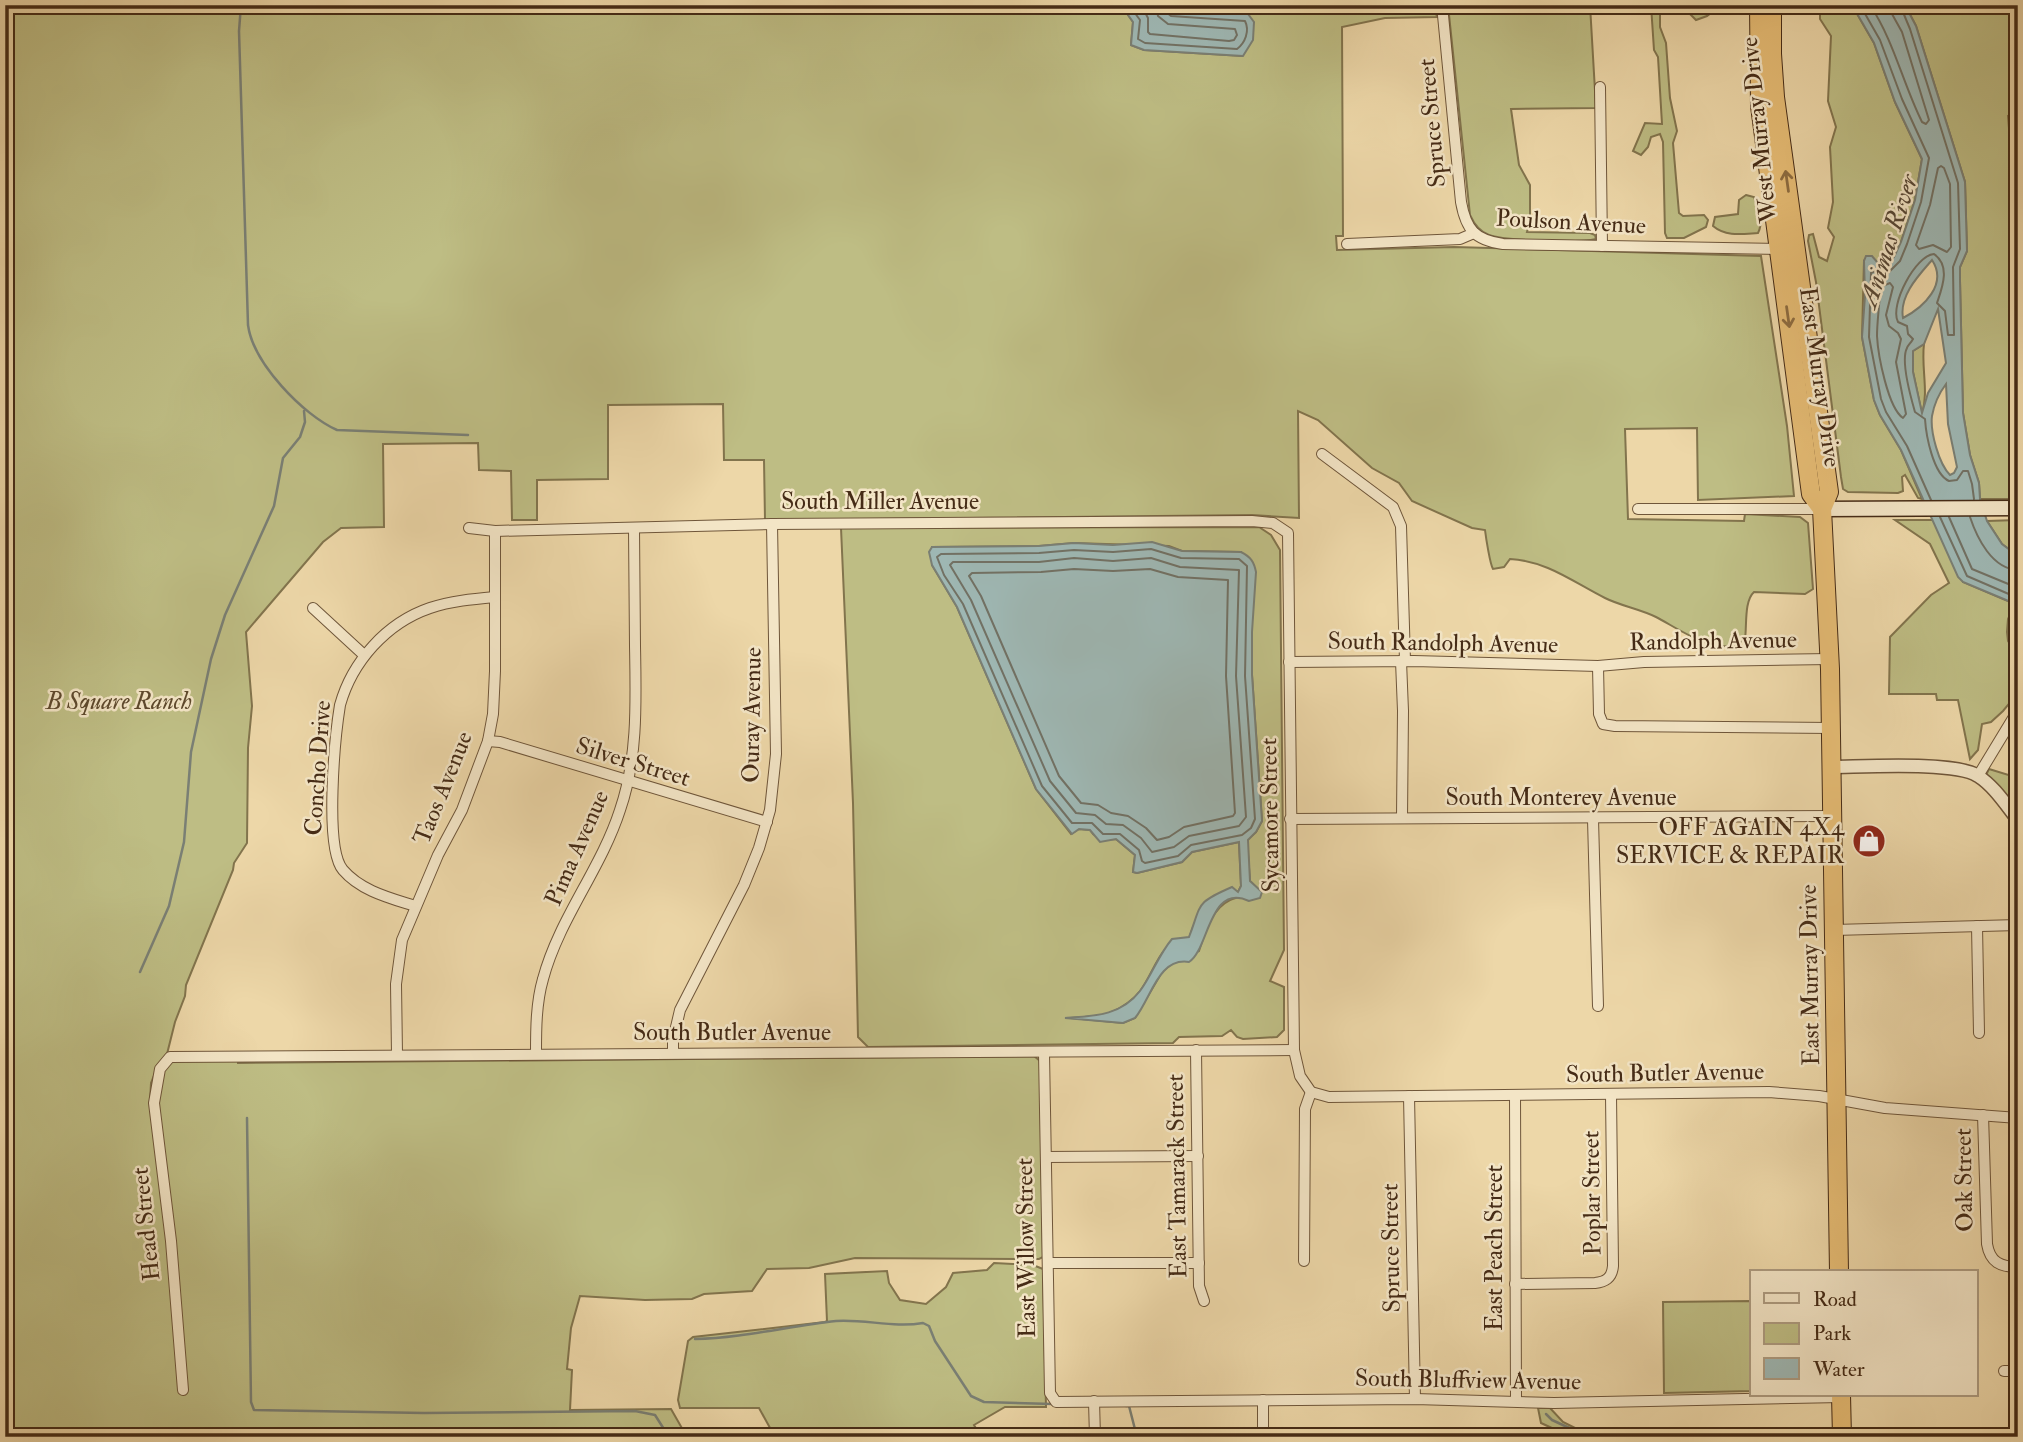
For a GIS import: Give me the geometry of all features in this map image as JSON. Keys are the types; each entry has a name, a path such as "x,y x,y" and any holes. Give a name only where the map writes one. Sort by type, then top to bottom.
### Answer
{"highway":[{"name":"West Murray Drive","path":"1759,5 1760,106 1788,249"},
{"name":"West Murray Drive","path":"1772,5 1773,82 1788,249"},
{"name":"East Murray Drive","path":"1788,249 1829,492 1822,509 1830,659 1839,1270"},
{"path":"1841,1396 1842,1437"}],"main road":[{"path":"1822,509 2014,508"}],"street":[{"name":"Spruce Street","path":"1442,5 1461,202 1465,221 1474,233"},
{"path":"1600,87 1602,246"},
{"name":"Poulson Avenue","path":"1347,244 1460,239 1474,233 1481,238 1503,244 1788,249"},
{"path":"1322,454 1393,507 1401,526 1402,818"},
{"path":"1637,509 1822,509"},
{"name":"South Miller Avenue","path":"470,528 495,531 772,524 1252,521 1273,523 1288,533"},
{"name":"Ouray Avenue","path":"673,1053 676,1026 686,993 744,885 767,822 776,762 772,524"},
{"name":"Pima Avenue","path":"536,1054 543,976 610,836 621,809 627,782 636,695 634,529"},
{"name":"Taos Avenue","path":"397,1055 398,961 402,940 415,905 462,810 488,741 493,714 495,671 495,531"},
{"name":"Sycamore Street","path":"1288,533 1294,1050 1300,1076 1311,1092"},
{"name":"Concho Drive","path":"415,905 379,894 341,868 333,845 331,820 340,705 349,677 364,655 392,629 415,614 460,600 495,597"},
{"path":"313,608 364,655"},
{"name":"Randolph Avenue","path":"1598,666 1644,662 1830,659"},
{"name":"South Randolph Avenue","path":"1289,663 1403,661 1598,666"},
{"path":"1598,666 1599,714 1603,724 1831,728"},
{"path":"1978,776 2018,710"},
{"name":"Silver Street","path":"488,741 500,742 767,822"},
{"path":"1832,767 1964,770 1978,776 2018,820"},
{"name":"South Monterey Avenue","path":"1290,818 1593,819 1832,816"},
{"path":"1593,819 1598,1006"},
{"path":"1834,930 2018,925"},
{"path":"1977,926 1979,1033"},
{"name":"East Tamarack Street","path":"1196,1050 1199,1286 1204,1301"},
{"name":"South Butler Avenue","path":"170,1057 1294,1050"},
{"name":"East Willow Street","path":"1044,1053 1051,1397 1061,1402 1094,1401"},
{"name":"Head Street","path":"170,1057 160,1069 154,1103 171,1241 183,1390"},
{"path":"1304,1261 1306,1109 1311,1092"},
{"name":"South Butler Avenue","path":"1311,1092 1329,1097 1769,1092 1837,1099 1885,1108 2018,1118"},
{"name":"Poplar Street","path":"1515,1284 1595,1283 1604,1282 1611,1275 1614,1266 1611,1094"},
{"name":"East Peach Street","path":"1515,1095 1516,1400"},
{"name":"Spruce Street","path":"1409,1096 1415,1399"},
{"name":"Oak Street","path":"1983,1115 1989,1256 1998,1264 2018,1267"},
{"path":"1046,1157 1198,1156"},
{"path":"1048,1263 1199,1263"},
{"path":"2004,1371 2018,1371"},
{"name":"South Bluffview Avenue","path":"1094,1401 1415,1399 1554,1402 1841,1396"},
{"path":"1263,1400 1263,1437"},
{"path":"1094,1401 1095,1437"}],"green space":[{"name":"B Square Ranch","path":"5,5 1121,5 1133,22 1131,45 1144,50 1243,56 1149,5 1434,5 1437,17 1385,18 1342,27 1343,236 1336,236 1337,250 1454,247 1761,256 1787,426 1794,496 1698,500 1697,428 1625,429 1628,519 1744,521 1745,514 1800,517 1808,523 1813,589 1805,594 1754,592 1747,607 1745,639 1735,645 1712,645 1656,617 1611,601 1559,573 1536,564 1510,559 1504,567 1493,569 1485,530 1472,528 1412,501 1399,483 1372,468 1318,420 1298,411 1299,518 1252,515 765,520 764,460 724,460 723,404 608,405 608,479 537,480 537,520 512,520 511,471 479,470 478,443 383,444 384,527 341,528 323,542 246,632 252,706 248,748 247,843 234,863 186,985 167,1054 238,1053 238,1063 1034,1056 1040,1061 1043,1257 855,1258 809,1268 767,1269 752,1291 704,1294 692,1299 645,1300 580,1296 571,1328 567,1369 572,1370 570,1410 671,1409 687,1437 5,1437","holes":["155,1073 167,1240 150,1102 151,1083"]},
{"path":"1448,5 1590,5 1596,108 1511,109 1519,165 1530,185 1530,220 1527,232 1590,233 1595,235 1596,239 1510,239 1489,235 1473,222 1470,215"},
{"path":"1651,5 1721,5 1707,16 1696,20 1683,7 1678,13 1663,9 1660,14 1660,27 1666,43 1670,98 1677,131 1673,143 1679,213 1683,216 1704,215 1708,220 1706,227 1684,238 1667,238 1665,233 1663,142 1660,134 1651,137 1648,147 1641,155 1633,151 1645,123 1662,124 1658,57 1654,50"},
{"path":"1852,5 1874,43 1895,102 1922,159 1915,200 1894,257 1883,269 1864,261 1862,337 1874,400 1901,450 1922,499 1918,498 1905,475 1902,477 1903,491 1898,493 1848,492 1843,489 1841,477 1816,282 1808,241 1809,235 1813,234 1819,257 1827,261 1834,237 1828,228 1833,202 1830,147 1836,127 1828,101 1831,36 1820,19 1820,6"},
{"path":"1905,5 2018,5 2018,115 2008,116 2014,191 2018,192 2018,499 1980,499 1979,483 1970,455 1963,413 1960,267 1967,251 1965,182 1916,26"},
{"path":"1746,195 1754,197 1757,206 1760,220 1758,233 1729,233 1713,226 1715,217 1738,214 1739,200"},
{"path":"1924,344 1925,397 1922,414 1913,372 1913,351"},
{"path":"1895,520 1933,520 1963,582 2015,604 2008,619 2007,632 2008,641 2018,657 2018,693 1991,722 1982,724 1978,750 1970,759 1958,700 1937,700 1936,694 1889,694 1890,637 1931,595 1949,583 1930,544"},
{"path":"2018,520 2018,556 2002,544 1987,521"},
{"path":"1259,527 1271,535 1280,550 1284,950 1270,981 1284,987 1284,1030 1277,1037 1243,1039 1231,1030 1222,1036 1179,1037 1173,1043 868,1047 858,1037 853,803 841,528","holes":["1074,543 1169,546 1182,551 1241,552 1252,632 1252,675 1262,821 1256,832 1247,840 1250,881 1261,892 1237,897 1223,904 1210,922 1199,951 1173,963 1162,972 1135,1018 1123,1023 1071,1018 1104,1015 1135,997 1165,950 1179,939 1189,938 1193,927 1234,891 1238,892 1241,886 1239,842 1192,852 1182,862 1137,873 1133,872 1135,855 1116,839 1098,837 1090,830 1079,829 1071,834 1036,789 957,607 932,565 932,547"]},
{"path":"1989,769 2012,776 2018,788 2018,813 1986,775"},
{"path":"994,1263 1033,1265 1043,1269 1046,1407 1005,1407 974,1425 981,1437 775,1437 759,1408 680,1408 678,1400 688,1341 693,1337 825,1322 825,1274 887,1271 889,1283 900,1300 926,1304 946,1287 953,1273 987,1270"},
{"path":"1750,1301 1750,1391 1664,1393 1663,1302"},
{"path":"1538,1408 1550,1408 1563,1422 1593,1437 1566,1433 1541,1423"}],"water":[{"path":"1121,5 1248,14 1254,22 1253,40 1243,56 1144,50 1131,45 1133,22"},
{"path":"1852,5 1905,5 1916,26 1965,182 1967,251 1960,267 1963,413 1970,455 1987,521 2002,544 2018,556 2018,605 1963,582 1958,577 1901,450 1874,400 1862,337 1864,261 1866,256 1872,256 1883,269 1894,257 1915,200 1922,159 1895,102 1874,43","holes":["1932,260 1936,269 1935,286 1926,301 1903,318 1907,294","1938,309 1946,363 1928,393 1922,413 1913,372 1913,351 1924,344","1946,384 1948,424 1957,467 1950,475 1939,456 1934,439 1932,416"]},
{"path":"1152,542 1182,551 1241,552 1250,558 1254,565 1256,572 1252,675 1262,821 1248,840 1250,881 1262,892 1260,898 1249,901 1236,898 1226,901 1218,909 1196,955 1189,962 1178,962 1170,966 1163,973 1135,1018 1123,1023 1065,1018 1106,1013 1124,1005 1140,991 1172,939 1189,937 1199,910 1206,901 1232,887 1238,892 1241,886 1239,842 1192,852 1182,862 1137,873 1133,872 1135,855 1116,839 1100,842 1090,830 1079,829 1072,834 1036,789 957,607 932,565 929,552 932,547 1074,543 1113,545"}],"waterway":[{"path":"241,5 239,31 248,325 259,355 269,371 295,400 309,413 337,430 468,435"},
{"path":"140,972 169,906 184,842 191,752 211,659 225,615 274,506 283,458 300,437 305,422 304,411"},
{"path":"247,1118 251,1402 254,1410 424,1413 635,1411 655,1415 669,1437"},
{"path":"695,1339 836,1321 901,1325 923,1323 929,1326 935,1341 971,1396 984,1402 1053,1404"},
{"path":"1126,1406 1129,1406 1137,1437"},
{"path":"1546,1414 1552,1420 1589,1437"}],"place":[{"name":"OFF AGAIN 4X4 SERVICE & REPAIR","path":"1869,841"}],"water label":[{"name":"Animas River","path":"1889,241"}]}
